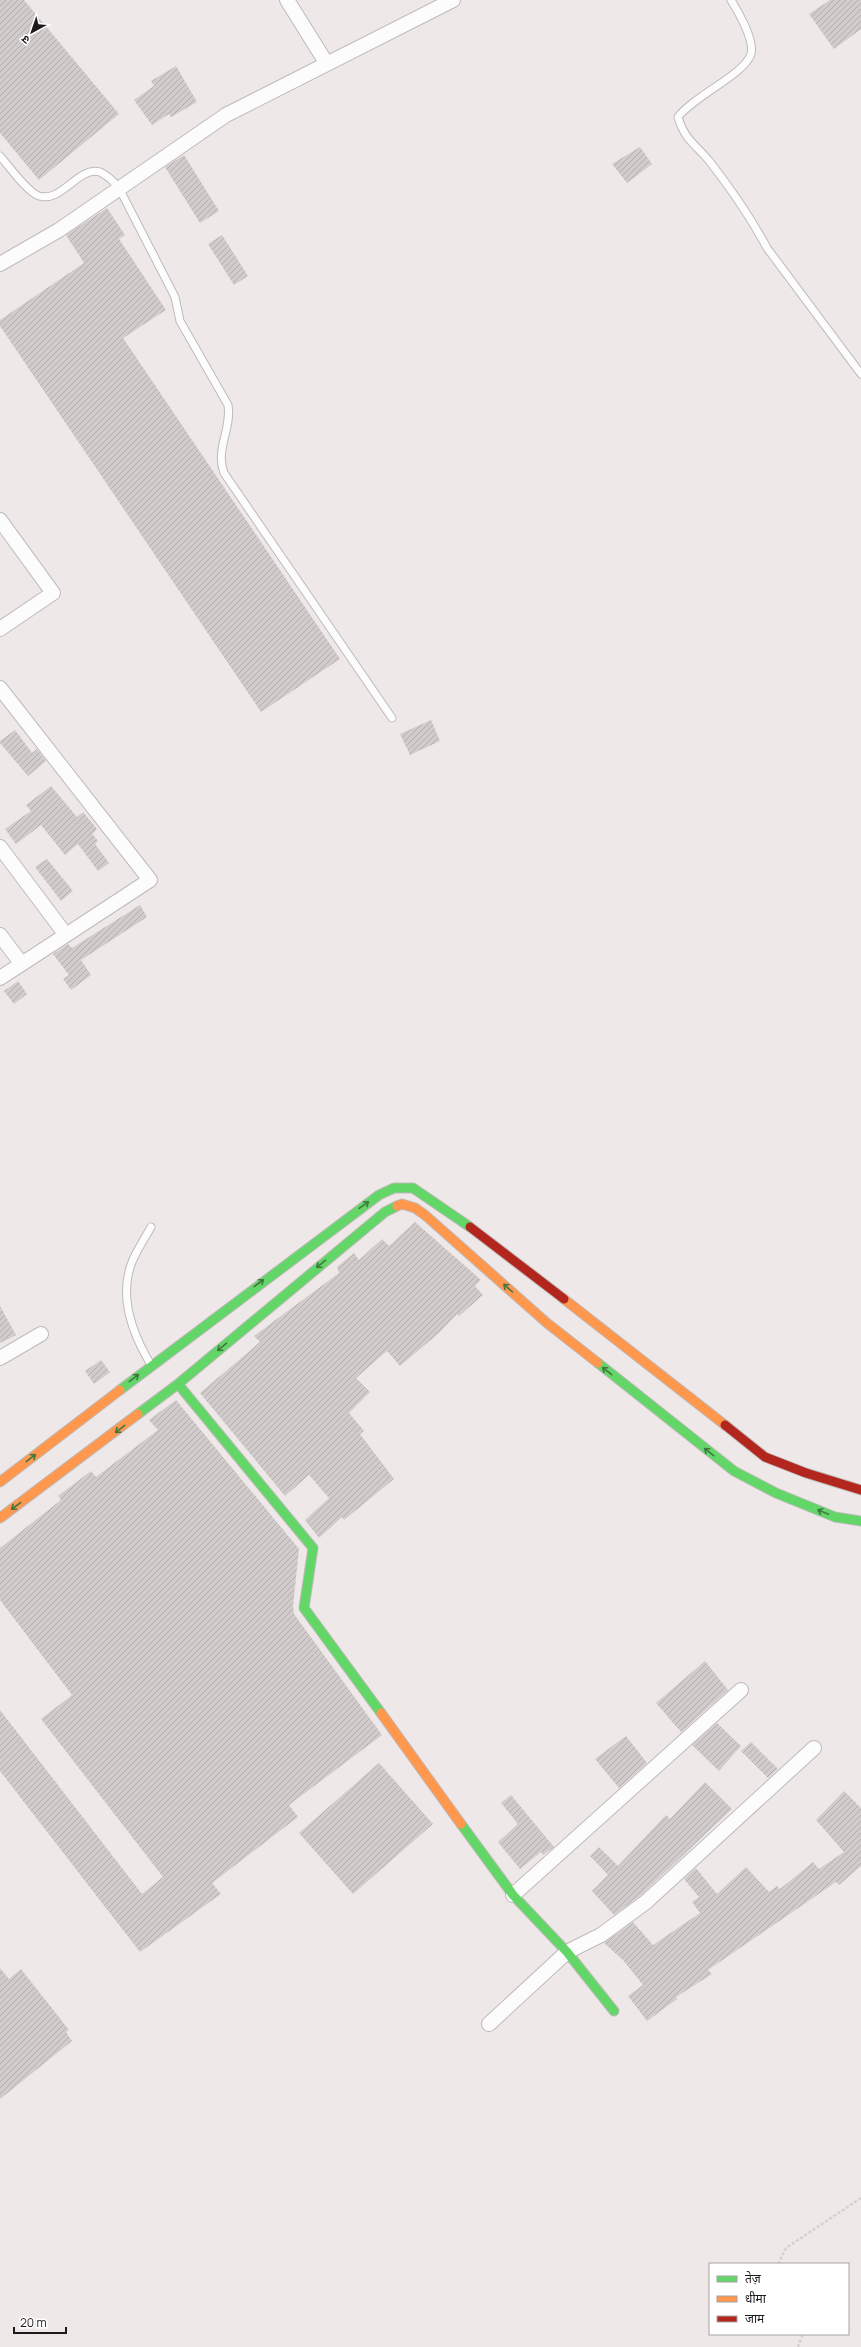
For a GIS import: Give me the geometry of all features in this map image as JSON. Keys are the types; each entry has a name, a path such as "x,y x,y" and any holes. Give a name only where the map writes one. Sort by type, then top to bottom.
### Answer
{"street":[{"path":"288,0 327,64"},
{"path":"0,264 59,230 226,115 453,0"},
{"path":"0,520 53,593 0,629"},
{"path":"0,688 150,880 0,978"},
{"path":"0,847 66,935"},
{"path":"0,935 21,963"},
{"path":"0,1482 151,1365 379,1195 394,1188 413,1188 490,1241 765,1457 806,1473 861,1490"},
{"path":"0,1518 97,1442 178,1384 390,1208 402,1204 415,1208 425,1215 547,1323 734,1471 776,1493 835,1517 861,1521"},
{"path":"0,1358 41,1334"},
{"path":"178,1384 313,1548 304,1608 513,1895 567,1952 614,2011"},
{"path":"80,1420 87,1428"},
{"path":"513,1895 741,1690"},
{"path":"489,2024 567,1952 601,1935 646,1902 814,1748"}],"lane":[{"path":"731,0 750,36 752,53 745,64 686,107 678,118 682,132 710,162 756,227 767,248 861,374"},
{"path":"0,156 26,186 38,196 50,197 90,172 99,172 106,176 119,188 175,296 180,321 228,405 230,413 220,453 220,463 224,473 392,718"},
{"path":"151,1227 132,1262 127,1278 126,1301 131,1324 151,1365"}],"path":[{"path":"778,2263 786,2248 861,2198"},
{"path":"798,2347 803,2335"}],"building":[{"path":"0,0 24,0 119,114 39,180 0,133"},
{"path":"830,0 861,0 861,29 834,49 809,14"},
{"path":"176,66 197,102 171,117 169,114 152,125 134,100 154,86 151,81"},
{"path":"640,147 652,164 627,183 612,164"},
{"path":"184,155 219,211 200,223 165,167"},
{"path":"107,208 125,235 119,239 166,310 123,338 340,659 261,712 0,326 0,320 84,263 66,235"},
{"path":"222,235 248,276 234,285 208,244"},
{"path":"431,720 440,741 410,755 400,734"},
{"path":"15,730 32,753 37,749 46,761 28,776 0,743 0,741"},
{"path":"51,786 77,817 83,812 97,829 92,834 98,841 95,844 109,863 98,871 78,844 65,855 41,825 16,844 5,829 31,811 26,805"},
{"path":"47,859 73,891 61,901 35,867"},
{"path":"140,905 147,917 81,960 91,975 71,990 63,979 69,975 53,954 68,944 72,948"},
{"path":"18,981 27,994 14,1004 4,991"},
{"path":"415,1222 481,1280 475,1286 483,1295 459,1316 457,1314 439,1333 400,1366 387,1351 356,1378 370,1392 349,1413 364,1431 360,1434 394,1479 344,1520 342,1517 319,1538 305,1520 329,1498 309,1475 285,1496 200,1393 260,1342 254,1336 339,1273 337,1267 354,1253 359,1260 382,1239 389,1246"},
{"path":"0,1306 16,1335 0,1343"},
{"path":"101,1360 110,1372 94,1384 85,1371"},
{"path":"176,1400 299,1549 293,1606 294,1614 382,1735 289,1805 298,1817 212,1883 221,1894 140,1952 0,1771 0,1710 142,1894 163,1877 41,1719 72,1695 0,1600 0,1548 61,1500 58,1496 91,1471 96,1477 158,1430 149,1420"},
{"path":"705,1661 728,1690 681,1732 656,1703"},
{"path":"717,1723 741,1746 719,1771 692,1745"},
{"path":"626,1736 647,1763 619,1788 595,1759"},
{"path":"751,1742 778,1769 768,1778 741,1751"},
{"path":"379,1763 433,1824 353,1894 299,1833"},
{"path":"705,1782 732,1809 641,1895 614,1915 592,1891 608,1875 590,1856 599,1847 618,1866 666,1815 670,1819"},
{"path":"844,1791 861,1808 861,1866 839,1885 836,1882 708,1970 712,1974 676,1997 677,1999 647,2021 628,1996 643,1985 623,1960 604,1943 633,1922 653,1945 700,1913 692,1902 699,1897 684,1879 696,1868 717,1894 746,1867 769,1892 777,1886 780,1889 813,1862 819,1869 844,1852 816,1820"},
{"path":"511,1795 554,1847 543,1855 541,1852 520,1869 498,1842 518,1824 501,1803"},
{"path":"0,1968 9,1979 21,1969 69,2030 66,2032 72,2041 0,2099"}],"traffic: fast":[{"path":"120,1390 379,1195 394,1188 413,1188 470,1227"},
{"path":"138,1414 178,1384 385,1212 397,1206"},
{"path":"598,1363 734,1471 776,1493 835,1517 861,1521"},
{"path":"178,1384 313,1548 304,1608 381,1713"},
{"path":"461,1824 513,1895 567,1952 614,2011"}],"traffic: slow":[{"path":"397,1206 402,1204 415,1208 425,1215 547,1323 598,1363"},
{"path":"564,1299 725,1425"},
{"path":"0,1482 120,1390"},
{"path":"0,1518 138,1414"},
{"path":"381,1713 461,1824"}],"traffic: jam":[{"path":"470,1227 564,1299"},
{"path":"725,1425 765,1457 806,1473 861,1490"}]}
